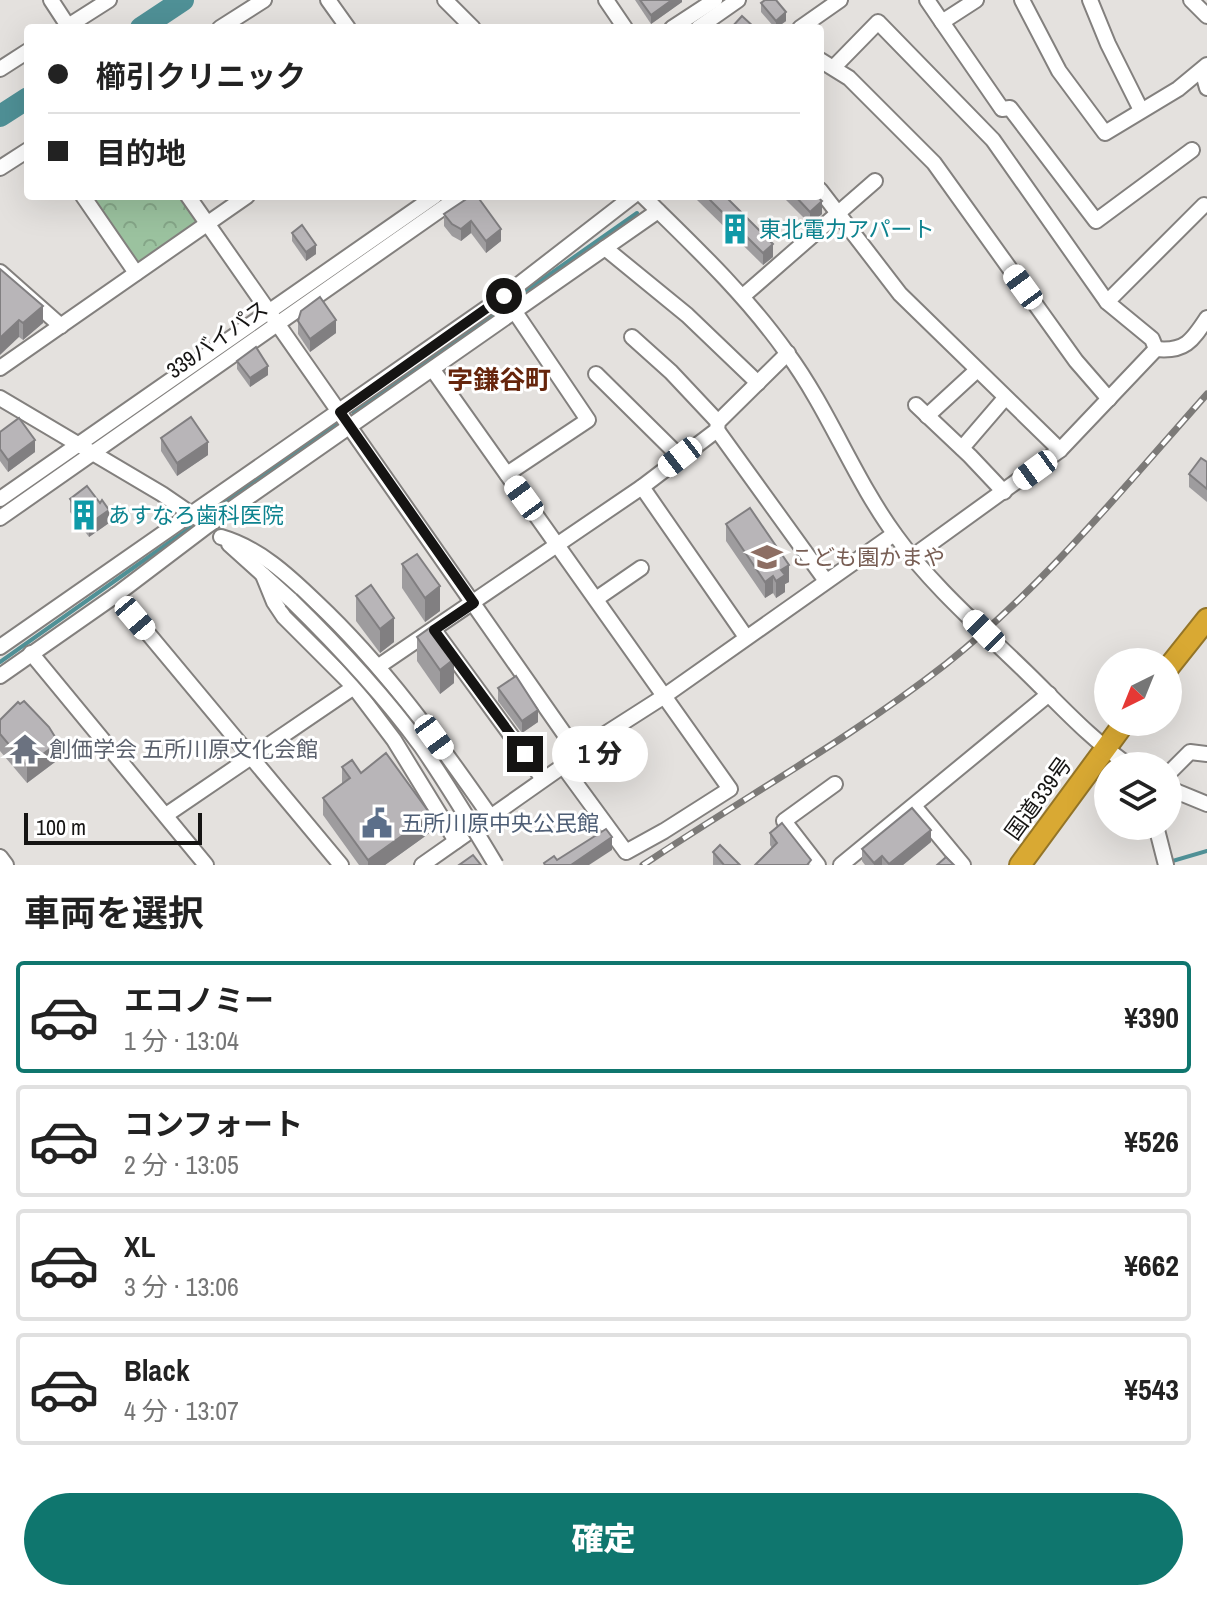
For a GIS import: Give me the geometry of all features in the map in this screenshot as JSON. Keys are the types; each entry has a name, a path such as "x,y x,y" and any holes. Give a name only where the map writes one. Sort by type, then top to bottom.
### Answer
{"highway":[{"path":"1182,650 1207,619"},
{"name":"国道339号","path":"1020,865 1114,736"}],"street":[{"path":"51,0 65,24"},
{"path":"72,24 109,0"},
{"path":"226,24 264,0"},
{"path":"328,0 345,24"},
{"path":"445,0 469,24"},
{"path":"606,0 622,24"},
{"path":"678,24 715,0"},
{"path":"704,24 738,0"},
{"path":"806,24 840,0"},
{"path":"927,0 1002,109 1010,108 1096,221 1192,150"},
{"path":"942,22 976,0"},
{"path":"1022,0 1059,71 1105,133 1178,89 1204,67"},
{"path":"1090,0 1141,110"},
{"path":"1191,0 1207,16"},
{"path":"1109,399 1076,361 934,163 849,78 827,63 878,22 993,140 1107,302 1152,339 1156,349"},
{"path":"0,69 24,54"},
{"path":"1204,67 1207,88"},
{"path":"0,168 24,153"},
{"path":"743,296 875,181"},
{"path":"824,195 900,294 1060,450"},
{"path":"86,200 136,273"},
{"path":"191,200 577,752"},
{"path":"0,368 241,200"},
{"path":"0,499 78,444 273,318 430,200"},
{"name":"339バイパス","path":"0,518 94,453 273,318 454,200"},
{"path":"0,647 504,296 628,200"},
{"path":"647,200 743,296 788,353 838,433 894,534 912,557 1112,752"},
{"path":"1107,302 1204,205"},
{"path":"0,676 116,595 207,526 658,211"},
{"path":"605,248 687,315 758,383"},
{"path":"0,272 61,326"},
{"path":"507,474 588,420 515,312"},
{"path":"1156,349 1174,351 1181,347 1195,337 1207,318"},
{"path":"632,337 671,372 718,426 826,581"},
{"path":"912,557 1060,450 1156,349"},
{"path":"379,666 642,487 718,426 788,353"},
{"path":"433,370 730,789 626,852 563,766"},
{"path":"976,371 921,410 1004,492"},
{"path":"596,374 680,457"},
{"path":"0,398 193,515 291,600 335,642 374,686 420,746 496,865"},
{"path":"962,448 1005,398"},
{"path":"642,487 746,637"},
{"path":"422,865 563,766 577,752 663,697 894,534"},
{"path":"221,537 238,541 264,556 338,623 379,666 420,718 490,816"},
{"path":"596,599 641,568"},
{"path":"261,572 284,617 354,687 394,740 456,841"},
{"path":"116,595 341,865"},
{"path":"434,630 543,779"},
{"path":"31,653 206,865"},
{"path":"166,815 354,687"},
{"path":"841,865 1049,694"},
{"path":"1182,760 1190,752 1207,754"},
{"path":"818,865 784,821 835,784"},
{"path":"1182,794 1207,804"},
{"path":"914,806 963,865"},
{"path":"1160,840 1165,861"},
{"path":"0,857 6,865"}],"green space":[{"path":"92,200 183,200 199,222 138,265"}],"building":[{"path":"640,0 672,0 651,15"},
{"path":"776,0 786,12 776,21 761,3"},
{"path":"742,16 751,24 735,24"},
{"path":"465,200 480,200 501,229 486,241 471,221 461,229 444,214"},
{"path":"710,200 729,200 773,244 763,253"},
{"path":"799,200 822,201 810,212"},
{"path":"302,225 316,245 306,252 292,233"},
{"path":"0,269 43,306 23,323 19,320 0,338"},
{"path":"320,297 336,320 310,339 298,321 301,311"},
{"path":"256,347 268,366 250,378 237,361"},
{"path":"191,417 208,442 177,463 161,438"},
{"path":"19,418 35,440 8,460 0,449 0,432"},
{"path":"1201,458 1207,462 1207,489 1189,474"},
{"path":"87,486 109,510 89,524 70,499"},
{"path":"750,508 789,565 781,570 785,575 776,581 773,576 765,582 726,524"},
{"path":"417,554 440,586 425,598 402,564"},
{"path":"371,585 394,618 380,629 356,596"},
{"path":"431,627 454,659 440,670 417,637"},
{"path":"516,676 538,710 522,721 498,688"},
{"path":"24,701 57,740 55,745 27,766 0,734 0,720 18,702"},
{"name":"五所川原中央公民館","path":"386,753 431,815 368,860 323,798 350,778 342,767 352,760 361,773"},
{"path":"912,808 931,830 889,864 882,856 874,863 862,849"},
{"path":"782,823 811,860 807,865 755,865 777,843 770,833"},
{"path":"606,829 612,837 571,865 545,865 554,856 557,860"},
{"path":"720,845 740,865 724,865 713,852"},
{"path":"473,855 481,865 459,865"},
{"path":"946,857 954,865 937,865"}],"waterway":[{"path":"147,24 183,0"},
{"path":"0,116 24,101"},
{"path":"353,412 637,213"},
{"path":"209,514 336,425"},
{"path":"0,662 191,527"},
{"path":"1159,865 1207,851"}],"railway":[{"path":"643,865 834,743 910,691 982,634 1050,569 1207,394"}],"place":[{"name":"東北電力アパート","path":"735,229"},
{"name":"あすなろ歯科医院","path":"84,515"},
{"name":"こども園かまや","path":"767,557"},
{"name":"創価学会 五所川原文化会館","path":"25,749"},
{"name":"五所川原中央公民館","path":"377,823"}],"district":[{"name":"字鎌谷町","path":"499,380"}],"route":[{"path":"504,296 340,412 474,603 434,630 525,754"}]}
